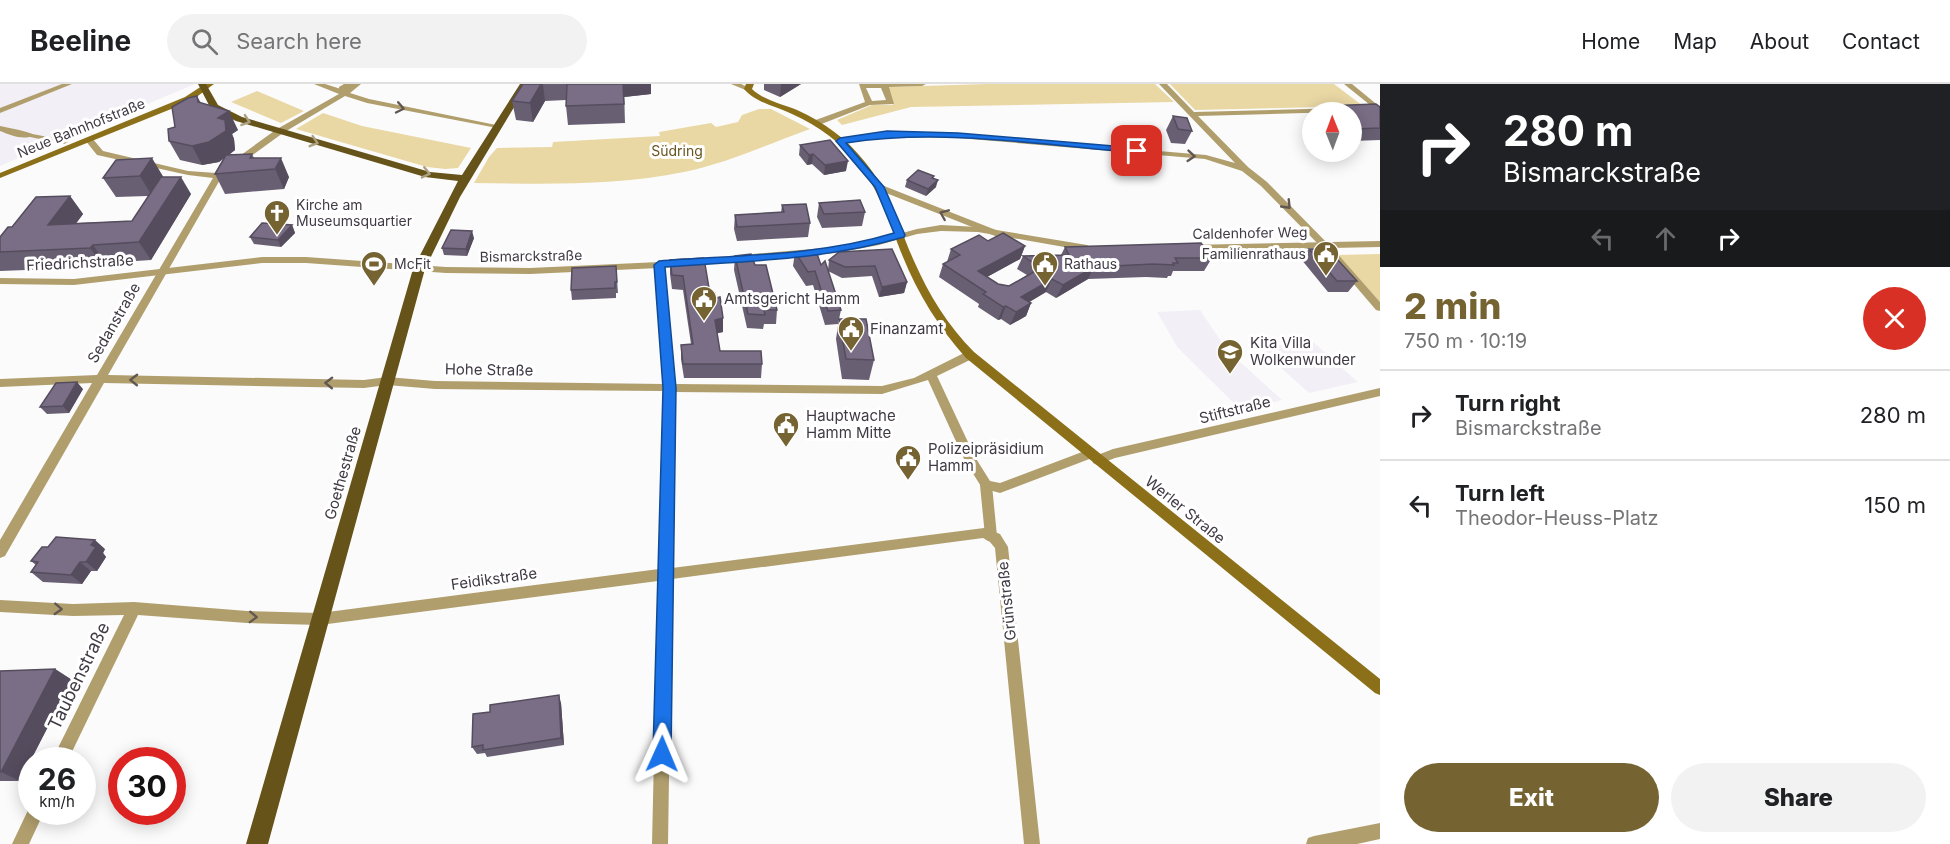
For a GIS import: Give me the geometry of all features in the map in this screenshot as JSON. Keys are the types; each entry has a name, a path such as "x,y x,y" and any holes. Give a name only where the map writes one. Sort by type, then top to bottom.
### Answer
{"main road":[{"name":"Neue Bahnhofstraße","path":"0,169 181,95 194,84"},
{"name":"Goethestraße","path":"257,844 419,269 427,249 466,179 524,84"},
{"name":"Neue Bahnhofstraße","path":"0,176 112,130 206,86"},
{"path":"206,86 210,107 239,119 429,175 466,179"},
{"name":"Werler Straße","path":"749,86 755,96 816,123 840,141 879,187 930,301 952,335 970,355 1380,688"},
{"path":"112,130 189,108"}],"street":[{"path":"2,107 68,84"},
{"path":"318,84 345,89 402,108 497,126"},
{"name":"Sedanstraße","path":"0,552 218,176 280,131 345,89 357,84"},
{"path":"735,84 749,86"},
{"path":"869,103 862,86 922,84"},
{"path":"1162,84 1245,169 1273,191 1326,246 1380,308"},
{"path":"1340,84 1366,104 1377,109"},
{"path":"1348,84 1373,103 1377,109"},
{"path":"816,123 869,103 891,102 884,85"},
{"path":"1365,109 1377,109"},
{"path":"1191,114 1302,111"},
{"path":"0,128 16,134 64,142"},
{"path":"840,141 887,134 998,138 1206,157 1245,169"},
{"path":"89,140 100,153 188,173 218,176"},
{"path":"879,187 999,234 1058,245 1099,248"},
{"name":"Bismarckstraße","path":"162,272 284,259 419,269 530,271 659,265 829,251 943,228 999,234"},
{"name":"Caldenhofer Weg","path":"1174,248 1380,244"},
{"path":"659,265 669,388 660,844"},
{"name":"Friedrichstraße","path":"0,281 74,282 162,272"},
{"name":"Hohe Straße","path":"0,383 99,379 364,384 387,381 435,385 882,390 908,384 970,355"},
{"name":"Grünstraße","path":"931,374 970,459 986,485 991,536 998,541 1001,547 1032,844"},
{"name":"Stiftstraße","path":"1094,457 1380,392"},
{"path":"986,485 1000,488 1094,457"},
{"name":"Feidikstraße","path":"0,606 73,610 134,608 247,617 320,619 984,533 991,536"},
{"name":"Taubenstraße","path":"66,747 134,608"},
{"path":"20,844 30,825"},
{"path":"1314,844 1380,831"}],"shaded area":[{"path":"0,84 195,84 0,166"},
{"name":"Kita Villa Wolkenwunder","path":"1200,310 1227,350 1282,400 1241,410 1178,348 1157,312"},
{"path":"1312,341 1358,382 1309,393 1259,348"}],"green space":[{"path":"987,84 1155,84 1174,102 911,107 842,125 837,120 872,105 893,105 888,89 890,87"},
{"path":"1170,84 1334,84 1358,102 1302,102 1302,107 1195,110"},
{"path":"257,91 304,111 281,123 231,102"},
{"name":"Südring","path":"759,109 771,109 810,129 716,164 658,177 579,183 474,183 497,148 552,147 553,142 660,136 659,132 711,123 716,127 738,122 742,115"},
{"path":"323,113 362,126 471,148 458,168 445,169 427,167 296,129"},
{"path":"1380,254 1380,302 1338,255"}],"building":[{"path":"523,84 541,84 530,103 512,101"},
{"path":"567,84 623,84 624,104 566,106"},
{"path":"197,96 198,102 229,111 218,118 225,120 226,131 209,142 192,146 169,141 168,129 175,127 172,107"},
{"path":"1376,104 1380,107 1380,128 1362,129 1362,105"},
{"path":"1173,116 1187,118 1192,131 1178,129"},
{"path":"830,140 848,161 825,165 813,154 809,155 800,145"},
{"path":"252,154 250,158 281,158 275,169 215,174 226,155"},
{"path":"152,158 140,176 103,178 116,160"},
{"path":"918,170 938,180 928,189 907,180"},
{"path":"161,177 181,177 139,242 93,245 90,248 0,252 0,237 8,227 12,227 36,197 70,196 48,225 132,221"},
{"path":"860,200 865,212 824,214 819,203"},
{"path":"806,204 810,223 737,227 735,215 784,212 782,205"},
{"path":"262,223 292,225 278,240 250,237"},
{"path":"451,230 472,231 466,249 442,248"},
{"path":"1003,233 1025,246 978,271 998,284 1009,286 1041,268 1023,256 1069,255 1065,247 1201,243 1212,258 1175,258 1178,263 1173,263 1174,265 1094,267 1063,285 1052,279 1021,297 1031,303 1016,312 1006,306 1003,307 983,294 986,292 943,264 960,255 951,249 979,235 988,241"},
{"path":"892,249 907,282 882,287 875,266 845,267 829,260 839,252"},
{"path":"1309,249 1328,249 1357,281 1337,281"},
{"path":"816,251 821,265 825,261 841,310 828,311 815,271 808,272 795,252"},
{"path":"751,254 755,265 766,265 777,310 764,310 765,315 748,314 735,256"},
{"path":"704,258 710,294 715,293 716,298 720,297 723,318 715,320 720,351 761,351 762,364 683,364 681,345 693,344 683,276 672,275 670,260"},
{"path":"616,266 615,288 571,290 572,268"},
{"path":"839,319 866,319 874,360 846,359"},
{"path":"77,382 63,406 40,407 56,383"},
{"path":"56,537 95,540 91,545 96,547 86,562 80,562 71,575 31,572 38,562 31,561 42,547 48,547"},
{"path":"55,669 1,772 0,772 0,671"},
{"path":"559,695 561,738 483,750 483,745 472,747 473,714 490,712 490,705"}],"place":[{"name":"Kirche am Museumsquartier","path":"277,236"},
{"name":"Familienrathaus","path":"1326,277"},
{"name":"McFit","path":"374,287"},
{"name":"Rathaus","path":"1045,287"},
{"name":"Amtsgericht Hamm","path":"704,322"},
{"name":"Finanzamt","path":"851,352"},
{"name":"Kita Villa Wolkenwunder","path":"1230,375"},
{"name":"Hauptwache Hamm Mitte","path":"786,448"},
{"name":"Polizeipräsidium Hamm","path":"908,481"}],"route":[{"path":"662,754 669,388 659,265 808,254 847,249 900,235 879,187 862,164 840,141 887,134 958,136 1137,151"}]}
